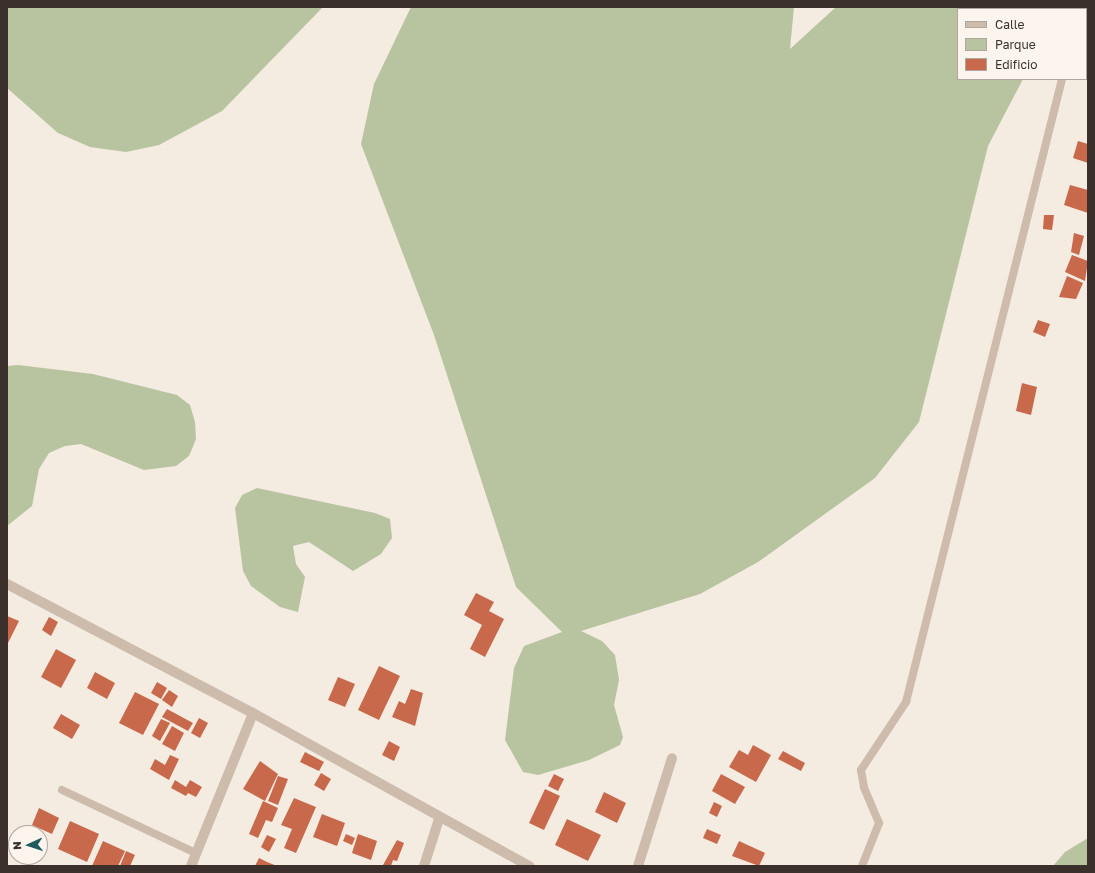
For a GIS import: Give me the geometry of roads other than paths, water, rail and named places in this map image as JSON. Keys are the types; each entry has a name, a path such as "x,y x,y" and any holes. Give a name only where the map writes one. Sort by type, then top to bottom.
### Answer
{"street":[{"path":"7,584 253,713 439,819 529,866"},
{"path":"191,866 253,713"},
{"path":"638,866 672,758"},
{"path":"424,866 439,819"}],"lane":[{"path":"862,866 879,823 864,787 861,770 906,702 1062,80"},
{"path":"62,790 196,853"}]}
